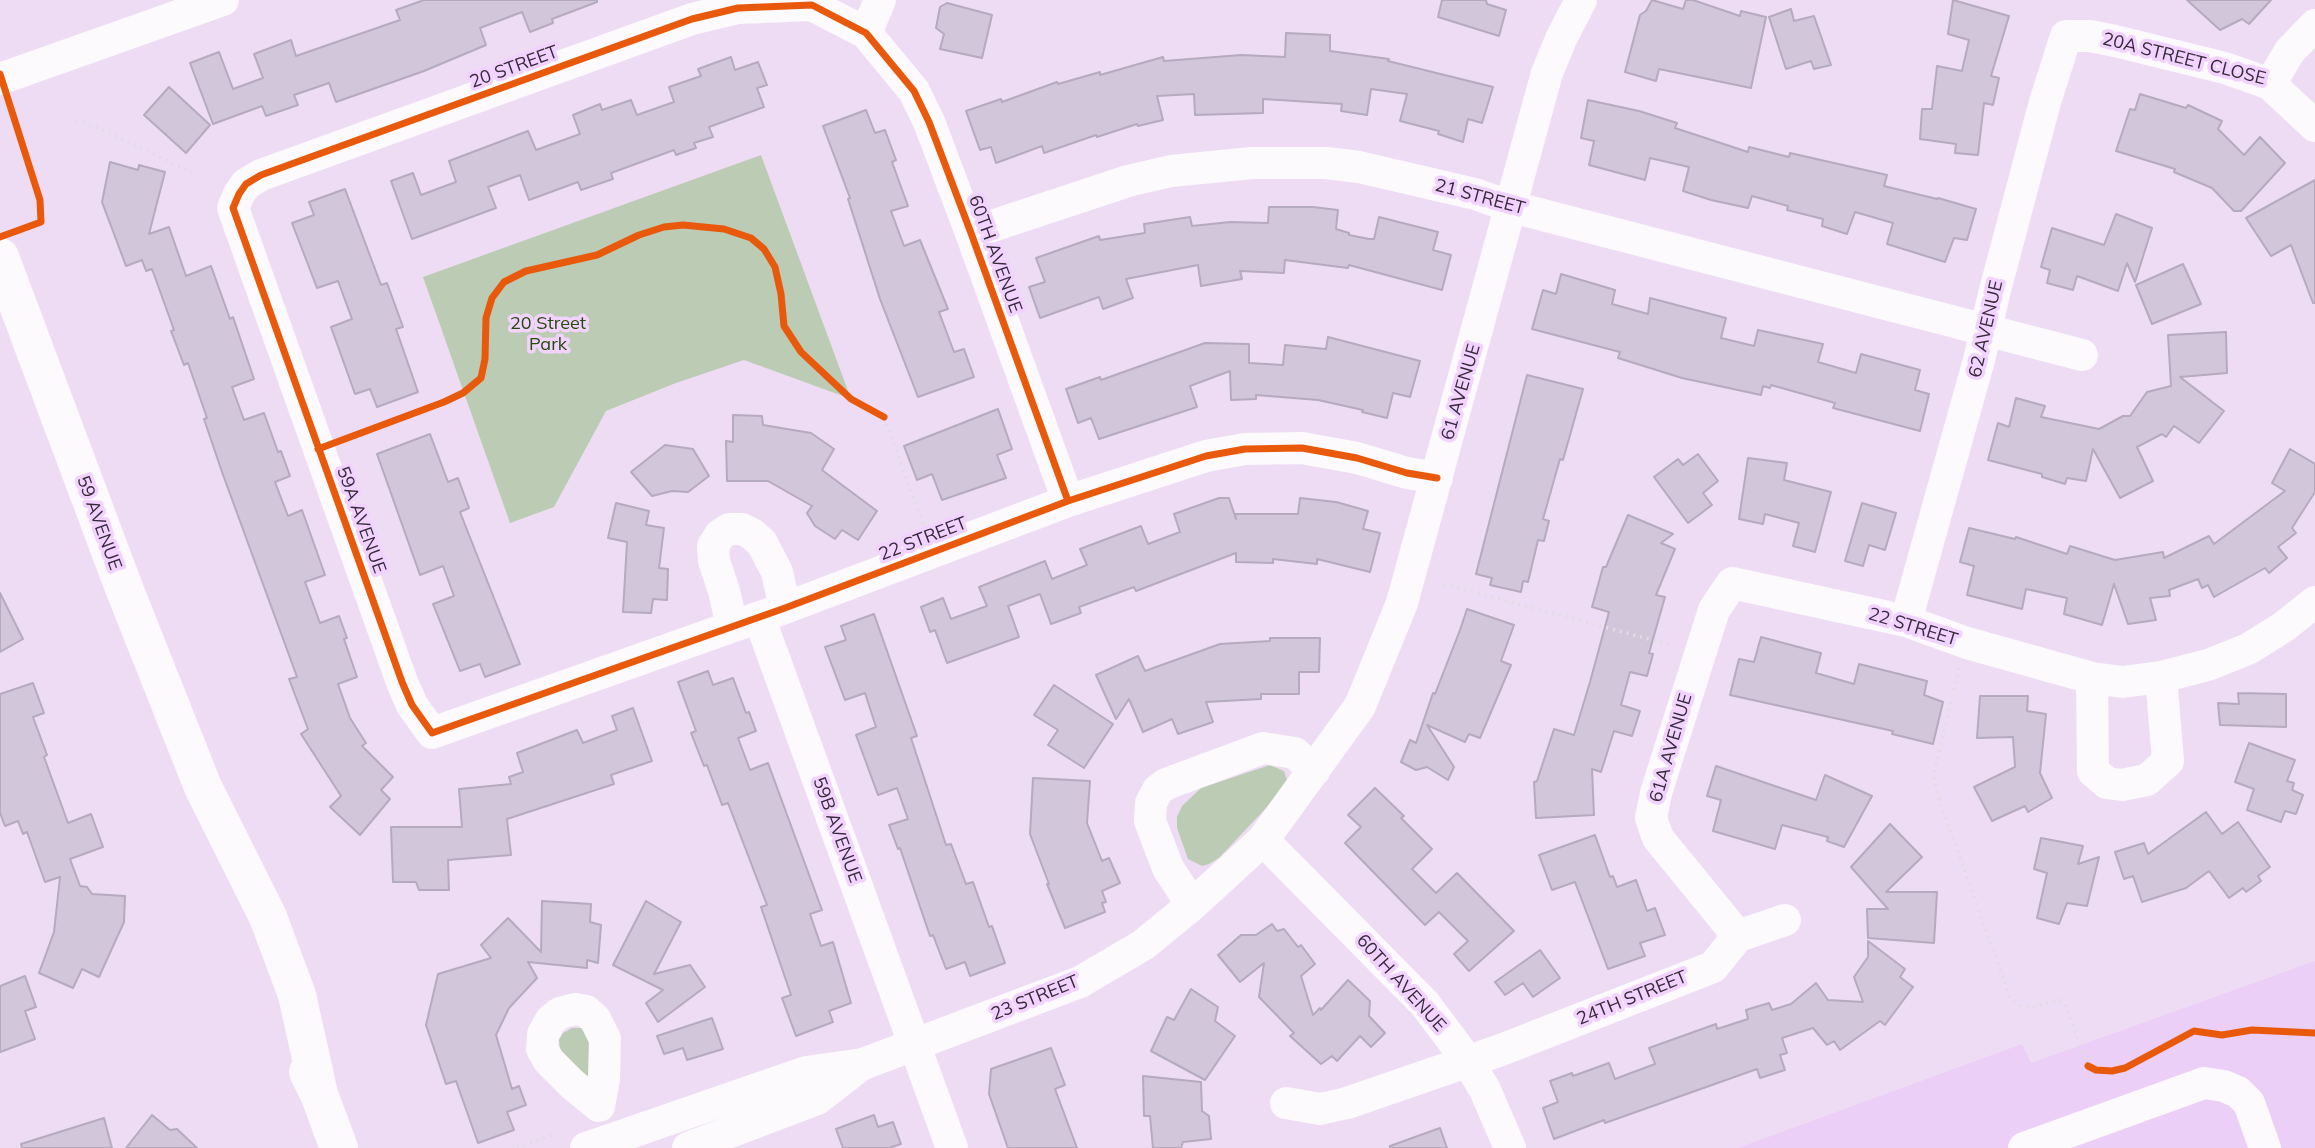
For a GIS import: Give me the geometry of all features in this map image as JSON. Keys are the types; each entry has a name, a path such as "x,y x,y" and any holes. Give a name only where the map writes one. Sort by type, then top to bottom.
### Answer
{"main road":[{"name":"59 AVENUE","path":"0,257 119,576 203,786 268,917 297,995 319,1094 339,1148"}],"street":[{"path":"0,79 223,0"},
{"path":"866,33 880,0"},
{"name":"61 AVENUE","path":"1314,771 1360,706 1402,603 1548,74 1561,39 1581,0"},
{"name":"20 STREET","path":"239,194 246,184 261,175 692,19 738,8 813,2 866,33"},
{"name":"20A STREET CLOSE","path":"2066,36 2090,36 2115,41 2225,68 2270,84 2290,51 2315,25"},
{"name":"60TH AVENUE","path":"866,33 914,91 929,122 1068,501"},
{"name":"62 AVENUE","path":"1906,621 2045,102 2066,36"},
{"path":"2270,84 2315,126"},
{"name":"21 STREET","path":"971,233 1128,181 1171,172 1252,163 1326,163 1359,167 1475,194 1512,207 2082,355"},
{"name":"59A AVENUE","path":"239,194 233,208 402,682 412,705 432,733"},
{"name":"22 STREET","path":"432,733 759,617 929,540 1068,501 1206,456 1245,449 1302,448 1357,458 1437,478"},
{"name":"22 STREET","path":"1732,583 1906,621 1963,654 2123,682 2161,677 2208,665 2249,649 2315,602"},
{"name":"61A AVENUE","path":"1732,583 1714,610 1656,793 1651,818 1658,838 1738,936"},
{"name":"59B AVENUE","path":"759,617 952,1148"},
{"path":"2092,678 2094,771 2107,783 2122,785 2147,780 2168,761 2161,677"},
{"path":"1192,905 1168,868 1150,821 1151,803 1157,790 1166,784 1263,748 1295,753 1314,771"},
{"name":"23 STREET","path":"603,1145 806,1072 863,1063 1080,982 1143,945 1192,905 1264,840 1314,771"},
{"name":"60TH AVENUE","path":"1264,840 1425,1004 1467,1060 1492,1101 1510,1148"},
{"path":"1738,936 1785,920"},
{"name":"24TH STREET","path":"1286,1103 1320,1109 1347,1103 1501,1050 1713,967 1738,936"},
{"name":"23 STREET","path":"688,1148 817,1099 863,1063"},
{"path":"2024,1148 2204,1083 2224,1086 2238,1092 2249,1103 2265,1148"},
{"path":"599,1106 603,1145"}],"path":[{"path":"65,122 76,120 105,131 198,175"},
{"path":"881,415 929,540"},
{"path":"1444,584 1681,648"},
{"path":"1963,654 1935,769 1934,779 1940,802 2010,998 2031,1008 2060,1000 2065,1004 2092,1068"},
{"path":"517,1148 555,1134"}],"shaded area":[{"path":"2315,961 2315,1148 1738,1148 2022,1044 2031,1063"}],"green space":[{"name":"20 Street Park","path":"761,155 851,399 744,360 676,383 606,411 554,507 510,523 423,277"},
{"path":"1270,765 1284,771 1287,780 1283,790 1219,858 1202,866 1188,859 1177,828 1177,817 1182,806 1201,788"},
{"path":"572,1028 582,1028 591,1036 591,1079 586,1080 565,1059 560,1049 559,1040 563,1033"}],"building":[{"path":"424,0 597,2 552,19 553,23 530,32 522,12 480,28 486,45 424,71 336,102 329,83 294,95 298,105 266,116 262,106 213,124 190,63 219,52 233,89 263,78 254,54 291,40 296,56 400,20 396,10"},
{"path":"1442,0 1486,0 1487,4 1506,10 1499,36 1438,17"},
{"path":"1652,0 1683,9 1686,0 1693,0 1740,16 1741,11 1766,17 1751,88 1659,69 1656,81 1625,72 1640,15 1646,11"},
{"path":"1953,0 2009,16 1991,76 1999,78 1993,105 1984,103 1978,155 1955,153 1956,144 1920,139 1922,109 1932,109 1937,66 1962,71 1969,40 1948,34"},
{"path":"2187,0 2271,0 2249,24 2242,19 2220,30"},
{"path":"947,3 992,15 982,58 940,49 944,34 936,28 940,7"},
{"path":"1791,9 1794,21 1814,16 1831,65 1814,69 1811,61 1786,69 1769,17"},
{"path":"1286,33 1330,35 1330,51 1389,59 1388,61 1493,87 1482,123 1468,119 1463,142 1438,134 1439,131 1400,121 1407,94 1371,89 1367,115 1341,111 1342,104 1263,99 1263,113 1195,115 1194,94 1157,96 1163,120 1138,126 1137,124 1097,137 1096,135 1044,153 1042,146 996,163 991,147 980,150 966,111 1001,99 1002,102 1057,82 1058,84 1100,72 1100,75 1163,57 1164,61 1241,55 1285,57"},
{"path":"731,57 735,70 758,62 767,85 757,88 764,107 709,127 713,137 694,143 696,148 676,155 674,150 611,173 613,179 581,190 578,182 529,200 520,175 488,187 496,208 412,239 391,181 413,173 421,195 456,182 449,161 528,131 536,150 580,134 573,115 600,104 602,110 631,100 637,115 674,102 669,87 701,76 698,69"},
{"path":"169,87 210,125 186,153 144,115"},
{"path":"2140,94 2186,108 2188,105 2222,121 2218,129 2244,155 2260,137 2285,163 2241,211 2234,211 2212,188 2174,172 2175,169 2116,151 2130,109 2135,110"},
{"path":"1588,100 1639,111 1677,123 1675,128 1748,152 1749,147 1789,157 1790,153 1887,175 1884,186 1976,209 1967,240 1954,238 1945,262 1887,244 1893,223 1855,212 1847,234 1822,226 1823,219 1787,210 1788,206 1752,196 1748,208 1683,191 1689,167 1650,158 1645,180 1589,165 1594,141 1581,138"},
{"path":"866,110 875,133 885,130 896,160 892,162 908,206 891,211 904,246 920,240 948,309 939,312 954,352 964,349 974,377 918,397 880,299 848,199 850,198 823,126"},
{"path":"110,162 138,170 139,165 165,172 149,234 169,227 186,276 211,266 230,319 233,317 254,379 232,387 244,420 264,413 278,452 281,451 290,476 275,482 288,516 302,510 325,575 305,582 320,623 339,616 357,677 338,684 350,718 366,743 362,746 393,777 381,790 390,799 360,835 330,807 341,796 301,734 308,729 289,679 297,677 222,472 188,363 184,365 171,331 174,330 152,269 146,271 142,260 126,266 102,202"},
{"path":"2315,180 2313,303 2291,245 2271,256 2246,218"},
{"path":"345,189 381,285 387,283 403,327 396,329 418,392 377,407 370,389 355,394 331,327 352,319 338,281 317,288 292,223 314,215 309,202"},
{"path":"1269,207 1338,210 1336,229 1369,239 1374,239 1379,217 1438,232 1433,250 1451,255 1442,290 1349,265 1348,268 1285,260 1284,273 1240,271 1242,279 1201,286 1198,265 1126,279 1133,298 1103,309 1099,297 1040,318 1029,287 1045,282 1036,258 1099,236 1100,240 1145,233 1144,224 1190,217 1192,226 1230,222 1268,223"},
{"path":"2116,214 2152,228 2135,282 2127,263 2118,291 2077,276 2073,290 2047,283 2050,270 2041,267 2052,228 2104,245"},
{"path":"2183,264 2201,304 2152,324 2136,285"},
{"path":"1561,274 1615,290 1612,304 1648,314 1650,298 1726,318 1721,338 1754,346 1758,330 1823,344 1818,362 1856,373 1861,354 1920,370 1915,390 1929,394 1920,431 1833,408 1835,403 1771,385 1770,388 1763,386 1761,395 1682,378 1618,358 1620,352 1532,329 1543,290 1556,294"},
{"path":"2226,332 2227,373 2180,377 2224,411 2199,443 2174,426 2166,437 2162,434 2137,447 2153,481 2120,498 2093,449 2086,481 2067,478 2065,484 2042,477 2042,474 1988,460 1998,423 2009,427 2016,398 2045,406 2041,417 2099,429 2123,416 2130,416 2147,392 2171,386 2168,335"},
{"path":"1328,337 1420,361 1410,397 1393,393 1387,418 1318,400 1256,395 1256,399 1231,400 1230,371 1190,386 1197,407 1099,439 1091,418 1078,423 1066,389 1100,377 1101,380 1205,343 1249,344 1249,363 1283,365 1285,345 1326,349"},
{"path":"1527,375 1583,389 1543,519 1549,521 1544,541 1538,540 1528,582 1523,581 1521,592 1490,585 1492,578 1476,574"},
{"path":"998,409 1012,449 997,455 1006,478 942,500 932,474 917,480 904,446"},
{"path":"733,415 762,416 763,425 811,433 834,449 822,470 877,511 858,540 842,530 835,539 815,526 807,513 812,506 768,481 727,481 726,441 733,442"},
{"path":"430,434 448,482 458,478 469,508 460,512 520,664 485,677 480,664 460,671 433,604 454,596 443,566 420,575 377,454"},
{"path":"665,445 693,449 709,476 688,492 672,491 652,496 631,472"},
{"path":"2290,449 2315,464 2315,492 2292,528 2296,533 2278,547 2287,558 2269,573 2265,568 2214,597 2208,585 2202,588 2198,579 2169,590 2170,596 2150,598 2156,620 2128,624 2114,584 2102,625 2064,614 2067,598 2026,589 2022,609 1967,595 1974,566 1960,562 1969,528 2015,539 2016,537 2067,554 2070,546 2115,560 2163,552 2164,558 2209,536 2214,544 2285,491 2272,483"},
{"path":"1698,454 1718,481 1703,493 1712,505 1688,523 1654,477 1678,459 1683,465"},
{"path":"1748,458 1787,463 1784,480 1831,492 1815,552 1793,546 1799,523 1765,514 1763,524 1739,519"},
{"path":"1219,498 1229,498 1236,519 1235,514 1298,514 1300,498 1336,502 1368,511 1363,529 1380,533 1370,572 1317,559 1317,564 1273,559 1273,563 1236,562 1236,553 1136,591 1134,587 1079,607 1081,613 1051,624 1040,594 1008,606 1019,637 947,663 935,630 930,632 921,607 943,598 951,619 987,606 979,587 1045,561 1052,579 1087,565 1080,549 1141,526 1148,544 1180,532 1174,514"},
{"path":"616,503 649,511 646,525 664,528 659,568 668,569 667,600 653,599 651,613 623,612 627,542 608,538"},
{"path":"1862,503 1896,513 1885,550 1869,545 1863,566 1845,561"},
{"path":"1628,515 1673,534 1661,543 1675,549 1656,595 1665,597 1649,653 1653,654 1647,676 1630,672 1621,705 1640,711 1632,736 1614,731 1601,772 1592,769 1594,815 1536,818 1534,782 1537,781 1554,729 1574,735 1609,612 1592,607 1603,567 1606,567"},
{"path":"0,593 23,639 0,652"},
{"path":"1467,609 1514,625 1501,661 1511,665 1480,738 1469,734 1465,742 1427,725 1454,767 1448,780 1427,767 1416,770 1401,762 1410,740 1416,743"},
{"path":"874,614 917,736 911,738 946,845 951,844 966,884 973,882 1005,963 970,976 965,962 946,969 933,935 930,936 900,848 898,849 889,825 908,819 897,788 878,795 856,735 876,727 865,693 845,700 825,647 846,640 841,626"},
{"path":"1761,637 1821,653 1816,673 1854,684 1859,664 1927,681 1924,695 1943,702 1933,744 1892,734 1893,731 1730,695 1739,659 1754,662"},
{"path":"1270,638 1320,638 1319,672 1299,672 1299,694 1261,694 1261,699 1206,702 1213,722 1178,734 1172,719 1143,732 1129,699 1116,719 1096,675 1138,656 1145,671 1220,644 1270,641"},
{"path":"708,671 713,685 733,678 746,713 749,712 756,731 738,738 750,770 768,763 822,910 810,914 821,946 833,942 851,1003 829,1011 833,1022 796,1036 782,998 791,995 761,907 767,905 728,803 722,805 707,765 704,766 691,733 696,731 678,682"},
{"path":"33,683 44,713 33,717 68,823 91,814 103,847 70,859 80,886 87,887 92,894 125,896 124,922 99,977 82,969 73,988 39,973 54,932 60,877 45,882 27,832 23,834 18,821 5,826 0,813 0,694"},
{"path":"1054,685 1113,724 1084,768 1048,745 1058,730 1034,715"},
{"path":"2238,693 2286,694 2286,727 2220,725 2218,703 2239,704"},
{"path":"1980,696 2028,696 2027,711 2046,714 2040,773 2052,798 2028,812 2025,806 1992,821 1974,787 2015,767 2013,737 1977,738"},
{"path":"633,708 652,761 611,775 614,784 507,819 511,855 448,860 449,890 419,890 416,882 393,882 391,827 462,827 459,789 511,784 509,777 523,772 517,753 577,730 583,743 617,730 612,716"},
{"path":"2249,743 2295,760 2287,781 2294,783 2292,790 2303,795 2296,814 2285,811 2281,822 2247,810 2254,789 2235,782"},
{"path":"1716,766 1816,800 1825,775 1872,796 1844,847 1827,841 1828,837 1782,825 1775,849 1713,831 1721,800 1707,796"},
{"path":"1033,778 1090,781 1087,823 1102,861 1109,858 1120,883 1102,891 1106,902 1102,903 1105,912 1065,928 1030,834"},
{"path":"1375,788 1432,849 1412,869 1436,893 1457,873 1514,931 1469,971 1454,954 1468,941 1439,912 1425,925 1345,843 1361,827 1348,815"},
{"path":"2206,812 2222,834 2238,822 2270,867 2258,876 2261,881 2246,892 2243,888 2229,898 2209,871 2186,888 2142,902 2133,876 2124,879 2115,852 2144,843 2148,854"},
{"path":"1890,824 1922,857 1886,892 1937,892 1934,943 1868,938 1867,909 1888,909 1851,867"},
{"path":"1595,835 1610,877 1613,876 1617,887 1636,880 1647,911 1655,908 1665,935 1640,943 1645,956 1608,969 1575,882 1552,890 1539,855"},
{"path":"2041,838 2083,846 2078,864 2099,857 2087,906 2067,903 2059,924 2037,918 2047,873 2034,869"},
{"path":"542,901 591,904 590,922 601,925 598,963 587,960 587,968 528,962 537,978 509,1008 496,1035 512,1089 519,1086 526,1105 507,1112 514,1130 478,1143 456,1081 446,1084 426,1025 438,974 491,958 481,945 508,918 541,952"},
{"path":"646,901 681,922 654,974 690,965 705,987 658,1022 646,1003 663,990 613,965"},
{"path":"1272,924 1277,931 1284,929 1298,947 1301,945 1315,964 1301,976 1313,1015 1320,1008 1321,1010 1348,980 1370,1001 1369,1016 1385,1033 1371,1047 1360,1036 1337,1061 1332,1056 1321,1064 1290,1036 1294,1033 1259,997 1264,963 1240,982 1218,955 1241,935 1256,935"},
{"path":"1868,941 1905,969 1900,977 1913,987 1885,1025 1880,1021 1840,1050 1834,1041 1827,1045 1813,1028 1782,1038 1787,1053 1780,1055 1785,1070 1760,1078 1757,1069 1554,1139 1543,1108 1558,1102 1550,1081 1609,1063 1615,1079 1655,1064 1649,1048 1716,1024 1717,1029 1748,1019 1746,1010 1769,1003 1772,1010 1791,1004 1816,983 1828,1000 1863,1002 1854,977 1868,957"},
{"path":"1540,950 1560,978 1533,997 1523,983 1505,995 1495,982"},
{"path":"25,976 36,1007 25,1011 35,1039 0,1052 0,986"},
{"path":"1191,989 1218,1007 1215,1021 1235,1036 1205,1080 1151,1051 1167,1017 1174,1020"},
{"path":"712,1018 723,1049 687,1060 683,1048 664,1054 657,1036"},
{"path":"1051,1048 1065,1085 1055,1089 1077,1148 1008,1148 989,1094 991,1069"},
{"path":"1143,1076 1201,1082 1202,1111 1209,1116 1211,1139 1183,1142 1181,1148 1153,1148 1150,1116 1144,1116"},
{"path":"152,1115 170,1130 177,1129 197,1148 126,1148"},
{"path":"874,1115 878,1127 893,1122 901,1144 889,1148 843,1148 836,1129"},
{"path":"104,1118 112,1148 22,1148 21,1144"},
{"path":"1440,1128 1447,1148 1390,1148 1390,1146"}],"cycle path":[{"path":"1068,501 971,233 929,122 914,91 866,33 812,5 738,8 692,19 261,175 246,184 233,208 402,682 412,705 432,733 785,608 1068,501 1206,456 1245,449 1302,448 1357,458 1407,473 1437,478"},
{"path":"0,74 40,200 41,222 0,237"},
{"path":"318,449 444,402 463,393 481,378 485,359 486,318 492,298 504,282 526,271 597,255 639,235 664,227 683,225 724,229 751,238 764,249 775,267 784,326 801,352 851,399 884,417"},
{"path":"2088,1066 2096,1070 2112,1071 2125,1068 2194,1031 2222,1035 2252,1030 2315,1033"}]}
